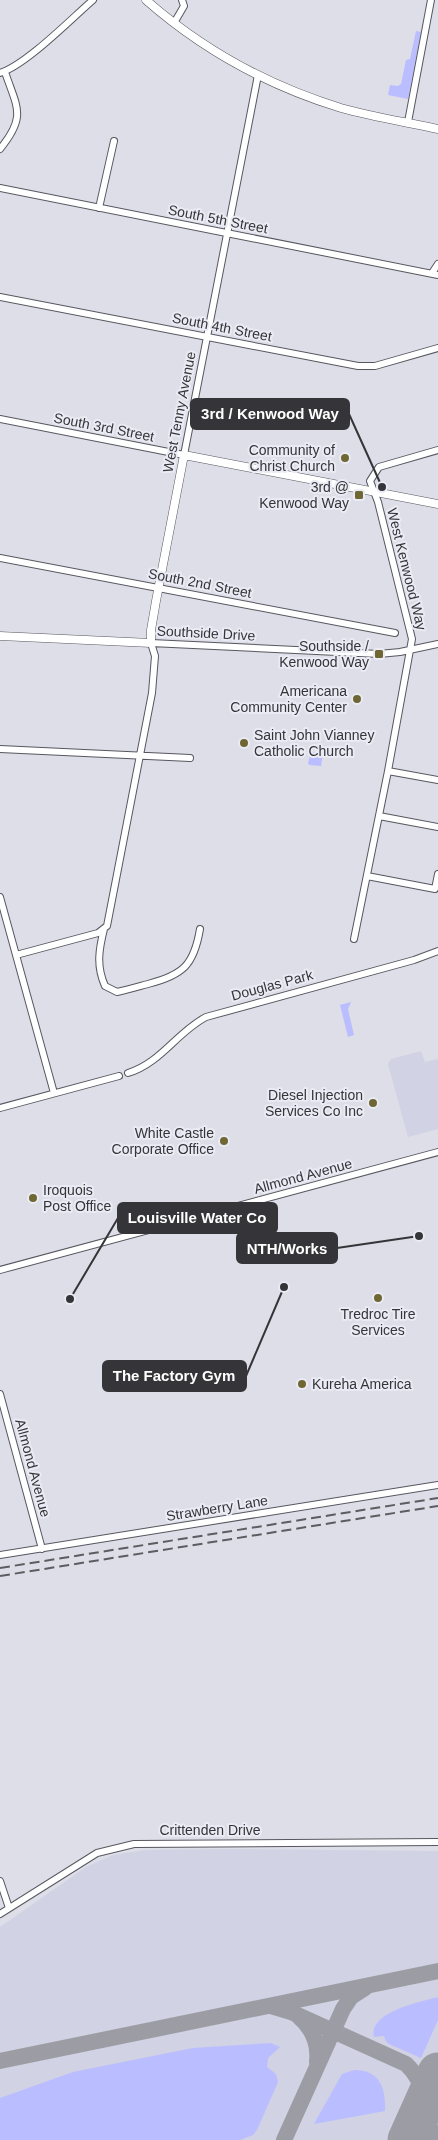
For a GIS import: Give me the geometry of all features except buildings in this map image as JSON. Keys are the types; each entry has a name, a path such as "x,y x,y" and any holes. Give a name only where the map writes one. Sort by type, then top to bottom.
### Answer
{"main road":[{"path":"146,0 174,23 219,55 258,75 309,97 341,108 438,129"},
{"name":"South 3rd Street","path":"184,455 438,504"},
{"name":"West Tenny Avenue","path":"151,643 151,630 158,588 184,455"},
{"name":"Southside Drive","path":"0,636 151,643"}],"street":[{"path":"0,149 14,130 18,114 15,100 2,73 26,58 94,0"},
{"path":"174,23 184,6 182,0"},
{"path":"408,122 431,0"},
{"name":"West Tenny Avenue","path":"184,455 258,75"},
{"path":"99,208 114,141"},
{"name":"South 5th Street","path":"0,188 435,274"},
{"path":"435,274 438,264"},
{"name":"South 4th Street","path":"0,297 368,366 438,348"},
{"name":"South 3rd Street","path":"0,419 184,455"},
{"name":"West Kenwood Way","path":"354,939 412,640 370,481 379,467 438,450"},
{"name":"South 2nd Street","path":"0,558 395,633"},
{"name":"West Tenny Avenue","path":"151,643 155,656 154,681 140,755 101,931 98,964 105,986 117,992 165,980 181,971 196,952 200,929"},
{"name":"Southside Drive","path":"151,643 379,654 411,649"},
{"path":"411,649 438,644"},
{"path":"0,749 190,758"},
{"path":"388,771 438,780"},
{"path":"379,816 438,827"},
{"path":"367,876 435,889 438,874"},
{"path":"0,897 54,1093"},
{"path":"16,956 101,931"},
{"name":"Douglas Park","path":"128,1073 155,1060 190,1027 206,1016 425,957 438,951"},
{"path":"0,1108 119,1076"},
{"name":"Allmond Avenue","path":"0,1270 438,1152"},
{"name":"Allmond Avenue","path":"0,1394 42,1549"},
{"name":"Strawberry Lane","path":"0,1555 438,1485"},
{"name":"Crittenden Drive","path":"0,1914 97,1853 134,1844 438,1842"},
{"path":"0,1881 9,1908"}],"shaded area":[{"path":"416,31 421,32 408,99 388,95 390,85 398,86 401,84 406,60 410,59"},
{"path":"311,752 323,753 321,766 309,765"},
{"path":"351,1002 348,1009 354,1035 348,1037 340,1005"},
{"path":"421,1051 425,1062 438,1059 438,1129 408,1137 388,1064 391,1059"},
{"path":"145,1850 438,1851 438,2140 0,2140 0,1927 86,1867 113,1855"},
{"path":"438,1997 438,2020 421,2058 389,2044 384,2036 374,2037 374,2028 387,2015 408,2005"},
{"path":"271,2043 280,2047 268,2058 267,2067 276,2074 278,2082 257,2130 253,2135 240,2140 0,2140 0,2098 73,2072 193,2048"},
{"path":"354,2070 370,2073 380,2082 384,2095 385,2111 314,2124 342,2074"}],"taxiway":[{"path":"0,2061 438,1971"},
{"path":"284,2140 343,2009 351,1997 365,1988"},
{"path":"271,2006 291,2012 406,2064 415,2074 422,2092 419,2110 406,2140"},
{"path":"299,2017 314,2037 317,2049 317,2062"},
{"path":"425,2136 438,2133"}],"runway":[{"path":"408,2140 438,2073"}],"railway":[{"path":"0,1568 438,1498"},
{"path":"0,1576 438,1506"}],"place":[{"name":"Community of Christ Church","path":"345,458"},
{"name":"3rd / Kenwood Way","path":"382,487"},
{"name":"3rd @ Kenwood Way","path":"359,495"},
{"name":"Southside / Kenwood Way","path":"379,654"},
{"name":"Americana Community Center","path":"357,699"},
{"name":"Saint John Vianney Catholic Church","path":"244,743"},
{"name":"Diesel Injection Services Co Inc","path":"373,1103"},
{"name":"White Castle Corporate Office","path":"224,1141"},
{"name":"Iroquois Post Office","path":"33,1198"},
{"name":"NTH/Works","path":"419,1236"},
{"name":"The Factory Gym","path":"284,1287"},
{"name":"Tredroc Tire Services","path":"378,1298"},
{"name":"Louisville Water Co","path":"70,1299"},
{"name":"Kureha America","path":"302,1384"}]}
